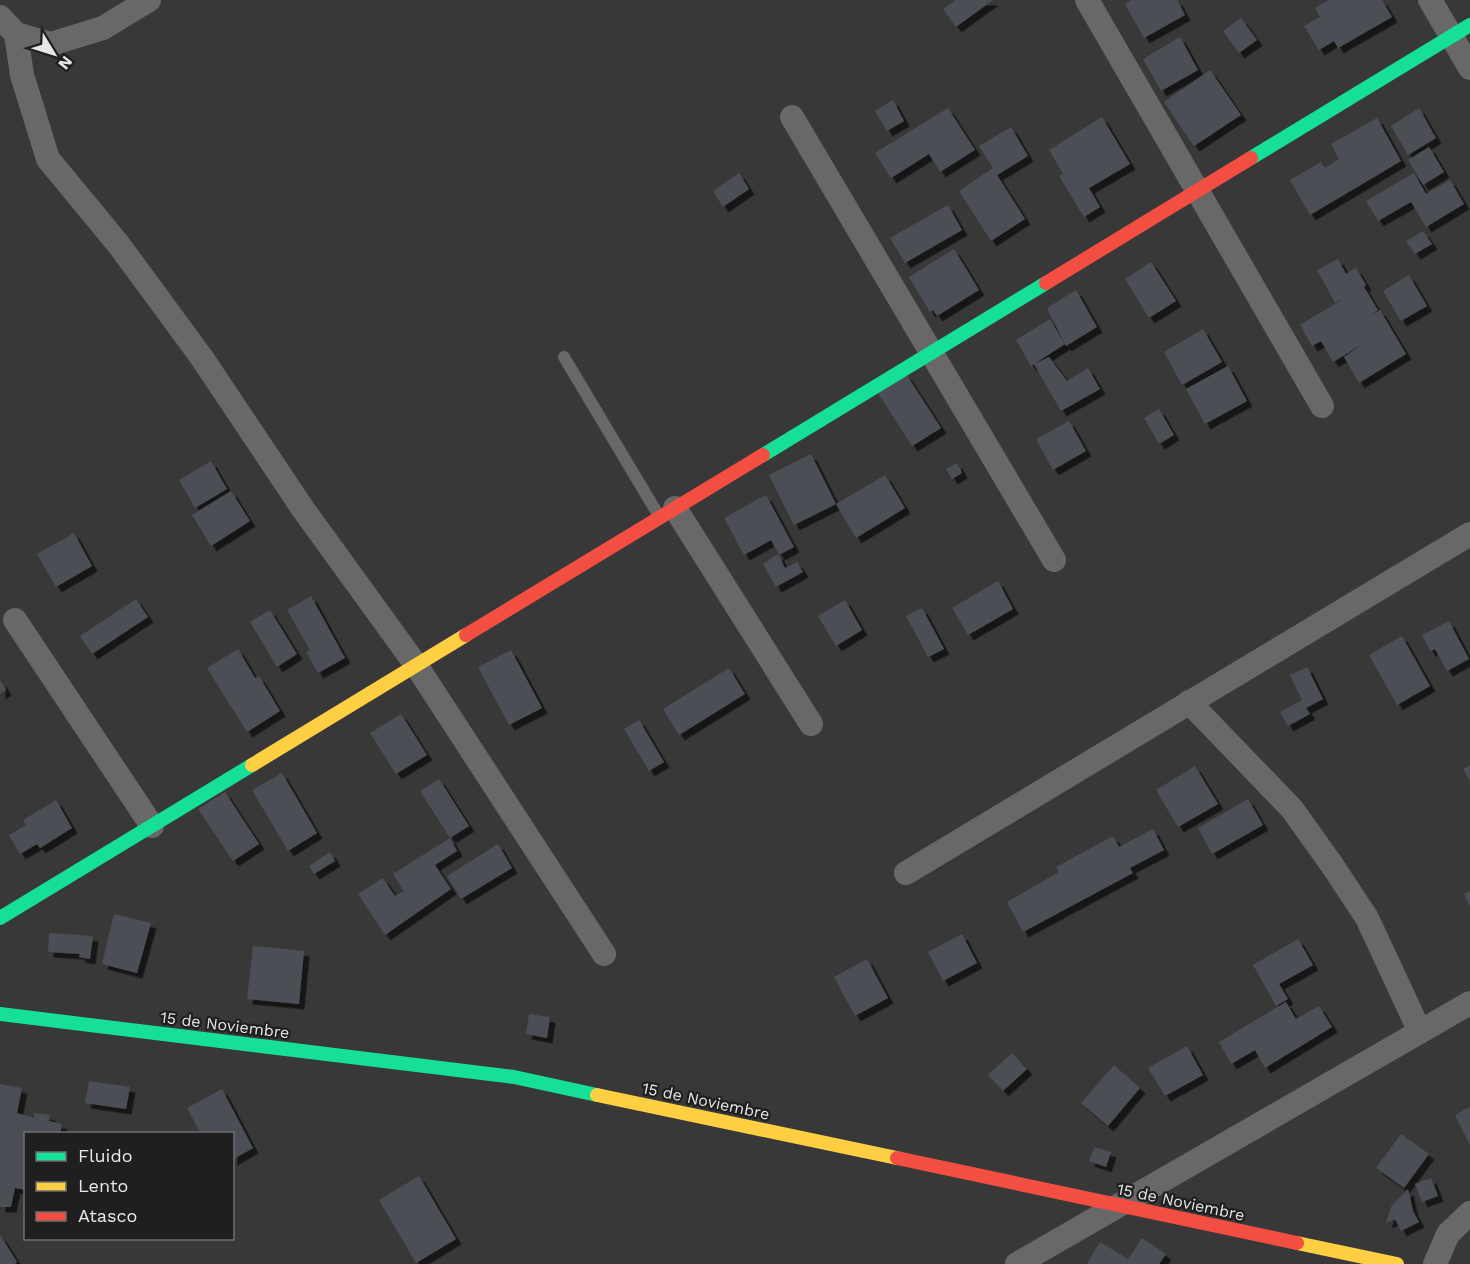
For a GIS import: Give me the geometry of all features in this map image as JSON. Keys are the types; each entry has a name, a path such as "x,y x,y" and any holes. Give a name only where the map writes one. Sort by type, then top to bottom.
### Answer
{"street":[{"path":"8,25 51,44 103,28 148,0"},
{"path":"1087,0 1322,406"},
{"path":"1430,0 1461,30 1470,68"},
{"path":"8,25 48,159 119,245 202,358 303,510 416,665 604,954"},
{"path":"0,918 1461,30"},
{"path":"792,117 1054,560"},
{"path":"667,512 811,724"},
{"path":"906,873 1470,534"},
{"path":"15,620 152,826"},
{"path":"1189,702 1292,809 1332,865 1367,918 1420,1032"},
{"path":"1017,1264 1470,1003"},
{"name":"15 de Noviembre","path":"0,1014 514,1077 1397,1264"},
{"path":"1436,1264 1448,1234 1470,1213"}],"lane":[{"path":"564,357 667,512"}],"building":[{"path":"956,0 993,0 956,27 943,9"},
{"path":"1132,0 1177,0 1185,15 1144,38 1125,4"},
{"path":"1329,0 1382,0 1392,17 1338,48 1334,41 1319,50 1304,26 1320,17 1315,8"},
{"path":"1241,18 1257,40 1239,53 1223,31"},
{"path":"1180,37 1198,70 1161,91 1143,59"},
{"path":"1210,70 1241,115 1194,146 1164,102"},
{"path":"893,100 904,121 887,131 875,111"},
{"path":"948,108 975,150 940,172 929,154 891,178 875,153"},
{"path":"1419,108 1436,138 1408,155 1391,126"},
{"path":"1102,117 1130,164 1089,188 1100,207 1084,217 1059,176 1063,174 1049,150"},
{"path":"1377,118 1401,161 1310,215 1290,180 1321,162 1325,168 1339,159 1331,144"},
{"path":"1011,127 1028,156 997,175 1025,219 991,241 959,191 993,168 979,146"},
{"path":"1429,147 1444,172 1423,185 1408,160"},
{"path":"739,173 749,189 723,207 713,191"},
{"path":"1414,173 1426,194 1450,180 1464,204 1426,227 1411,202 1378,221 1366,201"},
{"path":"948,205 962,230 905,263 890,238"},
{"path":"1423,231 1432,244 1415,254 1406,241"},
{"path":"954,249 979,290 937,316 933,310 930,312 909,277"},
{"path":"1338,259 1346,274 1356,268 1378,310 1369,316 1380,310 1406,354 1359,383 1344,357 1363,344 1333,362 1321,341 1312,346 1300,325 1345,298 1335,303 1317,270"},
{"path":"1151,262 1176,301 1149,318 1125,279"},
{"path":"1409,275 1427,306 1401,321 1383,291"},
{"path":"1076,290 1097,327 1066,346 1047,308"},
{"path":"1050,319 1065,344 1031,366 1016,340"},
{"path":"1203,329 1222,362 1182,385 1164,352"},
{"path":"1049,357 1067,381 1088,368 1100,389 1061,411 1034,364"},
{"path":"1228,366 1247,401 1205,424 1186,389"},
{"path":"906,374 941,428 912,446 878,393"},
{"path":"1159,409 1174,435 1159,444 1144,418"},
{"path":"1069,421 1086,451 1053,470 1036,439"},
{"path":"811,454 836,504 794,525 769,475"},
{"path":"211,461 227,489 195,508 179,480"},
{"path":"957,463 962,473 952,479 946,469"},
{"path":"885,475 905,508 856,538 836,504"},
{"path":"231,491 250,521 211,546 192,515"},
{"path":"766,495 794,547 779,555 771,540 744,555 724,518"},
{"path":"74,533 92,566 56,587 37,554"},
{"path":"778,554 785,568 797,562 803,572 776,587 763,564"},
{"path":"998,581 1013,609 968,635 952,608"},
{"path":"311,596 345,658 318,673 306,652 310,650 287,610"},
{"path":"136,599 148,617 92,654 80,636"},
{"path":"845,600 862,630 836,646 818,616"},
{"path":"922,608 944,649 928,657 906,616"},
{"path":"270,610 297,654 277,667 250,622"},
{"path":"1449,621 1469,659 1447,671 1435,649 1430,651 1422,635"},
{"path":"1402,636 1430,686 1397,705 1369,655"},
{"path":"238,649 255,678 259,676 280,711 247,732 207,668"},
{"path":"511,650 542,708 509,725 478,667"},
{"path":"1307,667 1323,699 1306,708 1310,714 1288,726 1280,712 1302,700 1290,675"},
{"path":"729,668 745,694 679,735 663,709"},
{"path":"0,680 6,690 0,694"},
{"path":"401,714 427,755 396,774 370,733"},
{"path":"639,720 664,762 649,771 624,729"},
{"path":"1470,765 1470,781 1463,769"},
{"path":"1195,766 1218,804 1178,827 1156,790"},
{"path":"282,773 317,833 288,851 252,790"},
{"path":"439,779 469,826 450,838 420,791"},
{"path":"225,792 259,844 233,861 198,809"},
{"path":"1248,799 1263,825 1212,854 1198,828"},
{"path":"56,800 72,828 40,848 37,844 20,854 9,835 26,825 23,820"},
{"path":"1153,829 1164,850 1130,868 1133,873 1023,932 1007,902 1059,872 1056,867 1113,836 1119,847"},
{"path":"450,838 457,851 435,865 451,889 385,935 358,894 383,878 395,896 404,891 393,874"},
{"path":"498,844 512,868 461,899 447,876"},
{"path":"330,852 335,861 314,874 309,866"},
{"path":"1470,891 1470,906 1464,894"},
{"path":"114,914 151,923 137,973 102,964"},
{"path":"49,933 93,936 90,959 79,957 80,954 48,952"},
{"path":"962,934 977,963 943,981 928,952"},
{"path":"1298,939 1313,965 1279,984 1288,999 1276,1006 1253,965"},
{"path":"253,946 304,951 299,1004 247,999"},
{"path":"867,959 888,998 855,1016 834,977"},
{"path":"1286,1002 1296,1019 1319,1006 1332,1027 1265,1068 1255,1050 1231,1064 1219,1042"},
{"path":"529,1014 550,1017 547,1038 526,1034"},
{"path":"1187,1046 1203,1075 1165,1096 1148,1068"},
{"path":"1012,1053 1027,1069 1003,1091 988,1075"},
{"path":"1114,1065 1140,1088 1108,1126 1081,1103"},
{"path":"89,1081 130,1087 126,1109 85,1103"},
{"path":"0,1084 22,1088 17,1113 34,1118 34,1113 50,1115 49,1121 62,1124 60,1132 24,1132 24,1190 15,1188 11,1207 0,1207"},
{"path":"222,1089 253,1148 234,1159 234,1132 200,1132 187,1108"},
{"path":"1470,1107 1470,1145 1455,1115"},
{"path":"1401,1134 1429,1154 1404,1188 1376,1168"},
{"path":"1094,1147 1111,1152 1106,1167 1089,1161"},
{"path":"419,1176 456,1239 416,1263 379,1200"},
{"path":"1431,1178 1438,1196 1422,1202 1415,1184"},
{"path":"1408,1189 1413,1211 1419,1222 1401,1231 1395,1219 1386,1223 1391,1207"},
{"path":"0,1235 17,1262 15,1264 0,1264"},
{"path":"1142,1238 1166,1254 1159,1264 1087,1264 1100,1242 1128,1259"}],"traffic: fast":[{"path":"1251,158 1470,25"},
{"path":"763,455 1046,283"},
{"path":"0,918 252,765"},
{"path":"0,1014 514,1077 597,1095"}],"traffic: slow":[{"path":"252,765 466,635"},
{"path":"597,1095 897,1158"},
{"path":"1297,1243 1397,1264"}],"traffic: jam":[{"path":"1046,283 1251,158"},
{"path":"466,635 763,455"},
{"path":"897,1158 1297,1243"}]}
